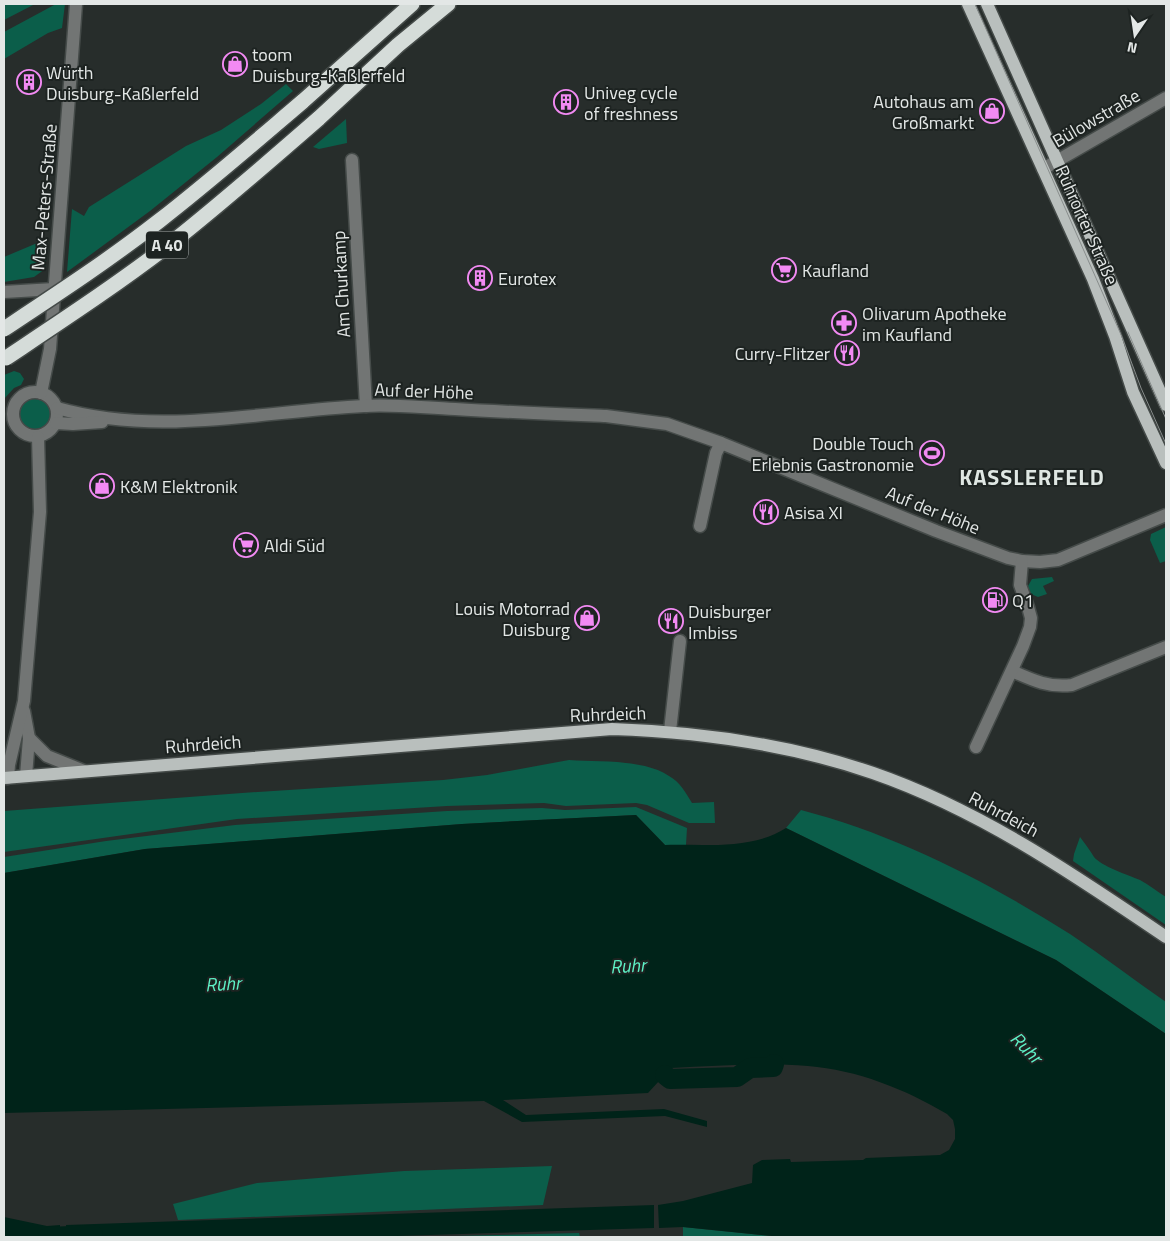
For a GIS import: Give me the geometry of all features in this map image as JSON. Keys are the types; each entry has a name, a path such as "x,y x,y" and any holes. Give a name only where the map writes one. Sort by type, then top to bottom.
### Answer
{"highway":[{"name":"A 40","path":"4,329 70,286 158,222 224,169 412,4"},
{"name":"A 40","path":"5,358 82,308 174,241 242,186 398,45 448,4"}],"main road":[{"name":"Ruhrorter Straße","path":"968,4 1093,279 1115,336 1133,392 1166,464"},
{"name":"Ruhrorter Straße","path":"987,4 1057,162 1161,381 1166,405"},
{"name":"Ruhrdeich","path":"6,778 612,728 670,731 710,736 818,756 873,773 941,800 1017,840 1072,873 1166,937"}],"street":[{"name":"Max-Peters-Straße","path":"41,393 50,349 76,4"},
{"name":"Bülowstraße","path":"1044,169 1166,98"},
{"name":"Am Churkamp","path":"352,160 366,406"},
{"path":"4,292 54,289"},
{"path":"41,393 51,398 57,408 56,423 52,430 38,437 20,431 14,421 13,410 20,398 26,394 41,393"},
{"name":"Auf der Höhe","path":"56,423 72,424 122,420 185,422 366,406 606,416 667,424 721,443 944,535 1008,558 1022,561 1058,560 1166,515"},
{"name":"Auf der Höhe","path":"57,408 122,420"},
{"path":"6,778 23,706 40,512 38,437"},
{"path":"700,526 716,453 721,443"},
{"path":"976,747 1012,671 1025,640 1031,618 1020,585 1022,561"},
{"path":"670,731 680,641"},
{"path":"1012,671 1037,683 1058,687 1076,684 1166,647"},
{"path":"23,706 29,738 26,776"},
{"path":"29,738 47,756 84,771"}],"green space":[{"path":"4,4 35,4 4,20"},
{"path":"56,4 65,4 62,28 48,33 4,59 4,32"},
{"path":"286,84 293,91 217,157 150,211 67,272 72,209 84,216 89,207 186,146 221,130 261,104"},
{"path":"346,119 347,143 319,149 313,147"},
{"path":"42,241 47,247 45,269 34,277 4,282 4,257"},
{"path":"14,371 20,373 24,379 21,385 14,388 4,399 4,375"},
{"path":"35,399 45,404 50,414 45,424 35,429 25,424 20,414 25,404"},
{"path":"1166,527 1166,561 1160,563 1150,540 1151,534"},
{"path":"1052,577 1054,581 1043,586 1047,594 1038,597 1031,594 1028,586 1032,579"},
{"path":"569,760 621,762 659,771 676,781 692,803 714,802 715,823 689,823 647,805 636,803 566,806 544,803 447,806 237,819 4,852 4,811 443,780 487,775"},
{"path":"636,807 687,828 686,845 665,845 636,815 462,824 145,849 4,873 4,857 106,841 235,825 447,811"},
{"path":"801,810 872,832 906,846 973,878 1038,914 1082,942 1166,1002 1166,1034 1056,960 786,828"},
{"path":"1080,837 1094,857 1102,864 1140,880 1166,897 1166,925 1073,861"},
{"path":"552,1166 543,1205 178,1220 173,1204 257,1183 404,1171"},
{"path":"683,1227 782,1237 683,1237"},
{"path":"579,1233 580,1237 412,1237"}],"water":[{"name":"Ruhr","path":"636,815 665,845 743,843 773,835 786,828 1056,960 1166,1034 1166,1237 782,1237 683,1227 659,1228 658,1205 683,1201 752,1183 753,1165 762,1160 790,1159 791,1162 863,1160 866,1158 940,1155 949,1150 955,1139 953,1120 947,1114 931,1105 897,1089 862,1076 808,1066 757,1064 671,1068 648,1093 503,1100 526,1115 664,1109 707,1121 707,1127 665,1116 522,1122 484,1101 4,1113 4,873 145,849 462,824"},
{"path":"654,1205 654,1228 365,1237 66,1237 66,1225"},
{"path":"4,1217 47,1226 60,1225 60,1237 4,1237"}],"waterway":[{"path":"665,1075 670,1079 737,1077 750,1068 773,1067 774,1064"},
{"path":"48,1237 93,1235"}],"tram line":[{"path":"975,4 1122,337 1141,388 1166,444"},
{"path":"1128,332 1166,419"}],"place":[{"name":"toom Duisburg-Kaßlerfeld","path":"235,64"},
{"name":"Würth Duisburg-Kaßlerfeld","path":"29,82"},
{"name":"Univeg cycle of freshness","path":"566,102"},
{"name":"Autohaus am Großmarkt","path":"992,111"},
{"name":"Kaufland","path":"784,270"},
{"name":"Eurotex","path":"480,278"},
{"name":"Olivarum Apotheke im Kaufland","path":"844,323"},
{"name":"Curry-Flitzer","path":"847,353"},
{"name":"Double Touch Erlebnis Gastronomie","path":"932,453"},
{"name":"K&M Elektronik","path":"102,486"},
{"name":"Asisa XI","path":"766,512"},
{"name":"Aldi Süd","path":"246,545"},
{"name":"Q1","path":"995,600"},
{"name":"Louis Motorrad Duisburg","path":"587,618"},
{"name":"Duisburger Imbiss","path":"671,621"}],"district":[{"name":"KASSLERFELD","path":"1032,477"}]}
